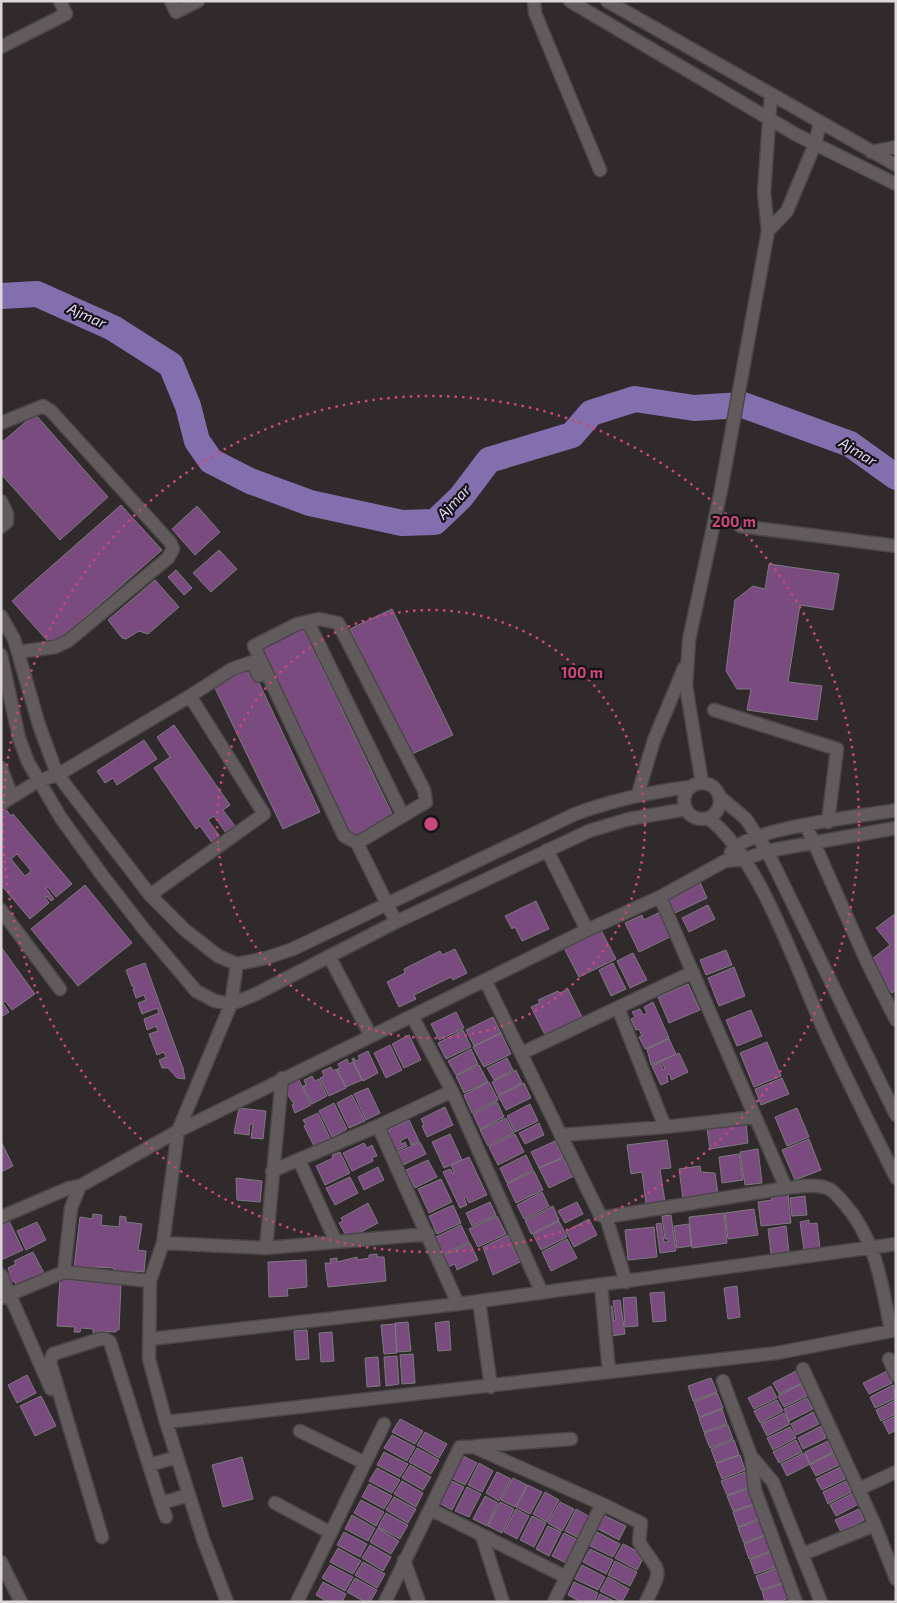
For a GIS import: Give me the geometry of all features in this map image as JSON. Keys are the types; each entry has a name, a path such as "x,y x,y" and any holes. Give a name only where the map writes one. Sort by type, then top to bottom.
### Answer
{"street":[{"path":"1,46 66,14 60,1"},
{"path":"171,1 176,12 198,1"},
{"path":"534,1 535,12 600,170"},
{"path":"570,1 815,144 896,184"},
{"path":"607,1 896,165"},
{"path":"771,94 764,192 768,231 721,490 689,640 686,686 696,785 684,798 686,809 694,817 708,818 735,845 745,859 896,1178"},
{"path":"768,231 787,211 815,144 820,123"},
{"path":"871,152 896,147"},
{"path":"1,423 43,406 51,411 170,542 173,549 168,558 68,641 55,647 18,652"},
{"path":"1,501 7,514 7,522 1,527"},
{"path":"740,526 896,546"},
{"path":"1,616 18,652 46,746 58,774 150,895 191,935 218,956 237,964 266,958 293,949 575,814 612,800 696,785 713,786 720,797 746,820 767,851 896,1115"},
{"path":"357,843 426,802 424,790 338,623 320,619 297,624 254,646 344,836 357,843 396,922"},
{"path":"308,622 403,816"},
{"path":"2,655 19,738 38,781 61,818 102,875 196,991 215,1001 231,1004 254,995 396,922 589,831 629,819 686,809"},
{"path":"1,768 6,800 38,781 58,774 232,669 252,662 323,807"},
{"path":"638,794 654,740 688,662"},
{"path":"150,895 264,814 190,696"},
{"path":"714,710 837,749 828,822"},
{"path":"708,818 719,809 720,797"},
{"path":"725,861 735,845 757,835 896,810"},
{"path":"806,825 866,960 896,1020"},
{"path":"1,1217 69,1188 80,1186 178,1131 282,1078 587,930 660,897 725,861 745,859 767,851 896,828"},
{"path":"547,850 587,930"},
{"path":"660,897 786,1188"},
{"path":"1,910 60,989"},
{"path":"329,956 371,1036"},
{"path":"227,1602 189,1495 166,1422 150,1359 150,1281 163,1243 178,1131 231,1004 237,964"},
{"path":"522,1053 692,972"},
{"path":"166,1422 492,1387 777,1353 893,1330 881,1277 871,1247 848,1209 829,1189 816,1186 786,1188 606,1217 596,1212 562,1134 485,980"},
{"path":"618,1008 665,1127"},
{"path":"412,1016 452,1091 540,1291"},
{"path":"266,1248 282,1078"},
{"path":"272,1171 378,1126 452,1091"},
{"path":"562,1134 665,1127 755,1117"},
{"path":"378,1126 458,1304"},
{"path":"299,1160 336,1242"},
{"path":"64,1272 71,1208 80,1186"},
{"path":"606,1217 626,1282"},
{"path":"163,1243 266,1248 428,1234"},
{"path":"150,1339 458,1304 540,1291 626,1282 896,1244"},
{"path":"6,1296 64,1272 150,1281"},
{"path":"1,1274 6,1296 51,1389"},
{"path":"601,1285 609,1372"},
{"path":"479,1300 492,1387"},
{"path":"102,1537 50,1362 53,1354 100,1339 110,1342 166,1517"},
{"path":"889,1359 896,1375"},
{"path":"803,1369 875,1525 891,1548 896,1578"},
{"path":"723,1381 751,1456 756,1490 796,1602"},
{"path":"297,1602 384,1424"},
{"path":"300,1431 365,1464"},
{"path":"385,1602 460,1447 571,1439"},
{"path":"474,1447 640,1523 639,1542 657,1566 659,1576 646,1602"},
{"path":"751,1456 773,1482 821,1602"},
{"path":"149,1465 177,1457"},
{"path":"859,1489 896,1472"},
{"path":"161,1503 189,1495"},
{"path":"275,1503 331,1533"},
{"path":"554,1602 602,1504"},
{"path":"430,1509 566,1577"},
{"path":"803,1554 875,1525"},
{"path":"482,1536 504,1602"},
{"path":"404,1560 419,1602"},
{"path":"1,1562 21,1602"}],"building":[{"path":"35,414 108,497 60,540 1,474 1,443"},
{"path":"121,505 162,550 52,646 12,601"},
{"path":"197,506 220,532 195,555 172,529"},
{"path":"219,550 237,569 211,592 193,573"},
{"path":"769,564 839,574 833,610 800,605 788,682 822,686 817,720 747,710 751,689 737,689 726,671 735,600 753,586 765,589"},
{"path":"176,570 192,588 184,595 168,577"},
{"path":"155,580 179,607 148,634 139,631 126,639 122,638 108,620"},
{"path":"392,609 453,735 410,755 350,629"},
{"path":"302,626 394,818 352,838 260,646"},
{"path":"252,668 320,812 283,829 214,686"},
{"path":"174,725 230,805 223,810 235,826 226,833 214,816 208,820 221,838 213,844 200,826 196,829 154,768 170,757 157,737"},
{"path":"144,740 157,759 117,785 113,778 105,783 97,771"},
{"path":"4,807 11,816 13,814 72,884 56,897 48,887 46,888 54,899 51,901 46,896 49,903 30,919 1,885 1,834 3,832 1,818 3,817 1,809","holes":["17,854 31,871 25,876 11,859"]},
{"path":"699,880 707,898 675,913 666,895"},
{"path":"85,885 132,943 78,986 31,929"},
{"path":"536,901 549,929 522,941 515,927 512,929 505,916"},
{"path":"708,905 715,919 689,932 682,918"},
{"path":"660,912 672,936 639,952 625,923 642,915 644,920"},
{"path":"896,913 896,990 892,993 868,962 890,945 876,928"},
{"path":"601,930 616,959 579,977 564,948"},
{"path":"1,947 35,994 12,1010 5,1001 3,1003 9,1012 3,1016 1,1014"},
{"path":"455,949 467,973 453,980 451,977 414,995 416,999 399,1007 387,982 405,973 404,969 440,951 442,955"},
{"path":"726,950 732,965 706,975 700,960"},
{"path":"633,953 647,980 630,988 617,961"},
{"path":"145,963 183,1068 185,1079 177,1078 168,1068 162,1068 159,1060 166,1057 164,1052 157,1055 149,1034 158,1031 156,1026 147,1030 144,1019 159,1013 157,1008 142,1014 138,1003 146,1000 144,995 136,998 133,989 135,988 132,986 126,970"},
{"path":"613,963 626,989 611,996 599,970"},
{"path":"734,967 745,996 719,1006 708,978"},
{"path":"688,984 700,1010 669,1023 658,997"},
{"path":"568,989 582,1017 545,1035 531,1007 540,1003 538,1000 558,991 560,993"},
{"path":"653,1002 669,1038 645,1049 639,1037 642,1036 639,1029 636,1030 631,1019 635,1017 632,1012 640,1009 643,1015 647,1013 644,1007"},
{"path":"751,1010 762,1036 737,1046 726,1020"},
{"path":"456,1012 464,1028 439,1040 431,1024"},
{"path":"493,1017 501,1033 474,1046 466,1030"},
{"path":"463,1030 471,1047 446,1059 438,1043"},
{"path":"501,1033 511,1054 484,1067 473,1047"},
{"path":"409,1035 421,1060 404,1068 392,1044"},
{"path":"669,1039 676,1054 651,1065 647,1049"},
{"path":"767,1042 781,1076 754,1087 740,1053"},
{"path":"390,1045 402,1070 386,1078 374,1053"},
{"path":"471,1049 478,1064 456,1075 448,1061"},
{"path":"368,1051 378,1073 363,1081 352,1059 354,1058 356,1061 360,1059 358,1056"},
{"path":"679,1053 688,1072 671,1080 670,1074 667,1075 668,1082 661,1085 652,1066 660,1062 663,1070 665,1069 661,1061"},
{"path":"507,1058 513,1070 494,1080 487,1068"},
{"path":"347,1059 349,1064 353,1062 362,1080 346,1087 337,1069 340,1068 338,1064"},
{"path":"479,1065 488,1082 464,1093 456,1076"},
{"path":"331,1067 333,1071 336,1069 346,1088 329,1096 320,1078 324,1076 322,1071"},
{"path":"516,1070 522,1083 498,1095 492,1082"},
{"path":"312,1076 315,1081 319,1079 327,1096 312,1104 303,1086 306,1085 304,1080"},
{"path":"298,1078 311,1105 295,1113 292,1105 294,1104 282,1086"},
{"path":"782,1078 789,1094 761,1105 755,1089"},
{"path":"489,1082 498,1100 472,1113 464,1095"},
{"path":"524,1083 531,1098 506,1110 498,1096"},
{"path":"368,1088 380,1113 366,1120 354,1094"},
{"path":"352,1095 365,1121 349,1128 337,1103"},
{"path":"497,1102 504,1117 480,1129 473,1114"},
{"path":"334,1103 347,1129 332,1137 319,1111"},
{"path":"530,1104 538,1121 515,1132 507,1116"},
{"path":"445,1107 453,1125 427,1137 421,1119"},
{"path":"239,1108 266,1111 263,1139 251,1138 253,1124 250,1124 249,1135 234,1133"},
{"path":"797,1108 809,1137 787,1146 775,1117"},
{"path":"318,1113 330,1138 314,1146 303,1120"},
{"path":"506,1118 514,1133 488,1146 480,1130"},
{"path":"409,1120 419,1141 411,1145 408,1137 400,1141 402,1144 405,1142 407,1146 396,1151 388,1130"},
{"path":"539,1123 544,1135 525,1144 519,1133"},
{"path":"746,1123 748,1143 710,1149 707,1129"},
{"path":"450,1134 462,1160 444,1168 432,1142"},
{"path":"515,1134 524,1152 498,1165 489,1147"},
{"path":"809,1139 821,1170 795,1180 782,1150"},
{"path":"667,1140 671,1168 660,1169 665,1202 646,1204 642,1172 631,1174 627,1145"},
{"path":"1,1141 13,1166 1,1172"},
{"path":"555,1141 563,1157 539,1168 531,1152"},
{"path":"420,1142 426,1154 403,1165 398,1152"},
{"path":"364,1143 367,1148 372,1145 377,1156 372,1158 373,1161 352,1171 343,1153"},
{"path":"758,1149 762,1183 745,1185 740,1152"},
{"path":"340,1152 350,1173 325,1185 316,1166 333,1158 332,1155"},
{"path":"739,1154 743,1180 722,1183 719,1157"},
{"path":"526,1155 533,1170 507,1183 500,1168"},
{"path":"469,1157 487,1195 469,1203 466,1197 464,1198 467,1205 460,1208 443,1172 450,1169 453,1174 451,1165"},
{"path":"563,1158 574,1176 549,1188 539,1168"},
{"path":"428,1160 437,1177 415,1188 406,1170"},
{"path":"700,1166 701,1172 715,1173 718,1195 683,1199 679,1169"},
{"path":"378,1167 384,1180 364,1190 358,1177"},
{"path":"534,1171 543,1190 516,1203 507,1184"},
{"path":"350,1177 358,1193 335,1205 326,1188"},
{"path":"236,1178 262,1181 260,1202 237,1200"},
{"path":"441,1179 452,1202 429,1213 418,1189"},
{"path":"542,1192 549,1206 524,1219 517,1205"},
{"path":"788,1194 791,1223 761,1226 758,1202 772,1200 771,1197"},
{"path":"805,1196 807,1215 792,1216 790,1198"},
{"path":"490,1202 496,1215 472,1226 466,1213"},
{"path":"577,1202 583,1214 565,1223 558,1211"},
{"path":"368,1203 378,1223 348,1239 339,1223 343,1221 341,1218"},
{"path":"453,1205 461,1223 437,1234 429,1216"},
{"path":"553,1206 559,1220 531,1234 525,1220"},
{"path":"754,1209 758,1235 728,1239 725,1213"},
{"path":"724,1213 727,1243 692,1248 689,1217"},
{"path":"93,1214 102,1215 101,1225 119,1227 120,1216 126,1217 126,1222 142,1224 138,1250 146,1251 144,1272 136,1271 136,1275 113,1276 114,1268 95,1267 94,1274 74,1268 80,1217 92,1219"},
{"path":"671,1215 676,1251 660,1253 656,1224 661,1223 664,1242 668,1242 668,1239 665,1239 662,1216"},
{"path":"497,1216 506,1234 478,1247 469,1229"},
{"path":"589,1219 597,1235 574,1247 566,1231"},
{"path":"809,1220 809,1224 817,1223 820,1248 804,1250 800,1222"},
{"path":"9,1221 23,1250 1,1260 1,1225"},
{"path":"559,1221 567,1237 541,1250 533,1234"},
{"path":"37,1222 46,1240 26,1250 17,1231"},
{"path":"689,1224 691,1246 677,1248 674,1226"},
{"path":"461,1225 469,1242 442,1255 434,1238"},
{"path":"786,1226 789,1252 771,1254 768,1229"},
{"path":"654,1227 657,1257 628,1260 625,1230"},
{"path":"508,1235 520,1262 493,1275 483,1247"},
{"path":"567,1239 577,1258 551,1271 542,1252"},
{"path":"470,1243 478,1260 457,1270 455,1264 448,1267 443,1256"},
{"path":"33,1252 44,1273 17,1286 14,1281 10,1283 6,1275 10,1273 8,1268 16,1264 14,1261"},
{"path":"377,1254 377,1257 384,1257 386,1281 328,1287 325,1263 331,1263 330,1259 337,1258 337,1262 357,1257 357,1260 369,1258 369,1255"},
{"path":"306,1260 307,1287 287,1289 288,1296 269,1297 268,1262"},
{"path":"60,1279 121,1285 119,1330 116,1330 116,1332 98,1331 98,1334 93,1333 93,1329 81,1328 80,1332 74,1332 75,1327 57,1326"},
{"path":"737,1286 740,1317 728,1319 724,1288"},
{"path":"664,1292 666,1321 653,1322 650,1293"},
{"path":"636,1297 638,1326 625,1327 623,1298"},
{"path":"620,1300 625,1334 612,1336 608,1307 612,1306 614,1321 616,1320 613,1301"},
{"path":"449,1321 451,1350 438,1351 435,1323"},
{"path":"408,1322 411,1351 397,1352 395,1323"},
{"path":"395,1324 397,1353 384,1354 381,1325"},
{"path":"307,1330 309,1359 296,1360 294,1331"},
{"path":"332,1332 334,1361 321,1362 319,1333"},
{"path":"413,1354 415,1383 402,1384 400,1355"},
{"path":"397,1356 399,1384 386,1386 384,1357"},
{"path":"378,1357 380,1386 367,1387 365,1358"},
{"path":"796,1371 802,1383 779,1394 773,1383"},
{"path":"887,1371 892,1383 869,1394 863,1383"},
{"path":"27,1375 36,1393 17,1403 8,1385"},
{"path":"711,1378 717,1392 693,1401 688,1386"},
{"path":"801,1384 807,1396 784,1407 778,1396"},
{"path":"893,1385 896,1398 875,1408 870,1397"},
{"path":"771,1386 777,1398 754,1409 748,1398"},
{"path":"717,1393 723,1408 699,1417 694,1402"},
{"path":"41,1396 56,1426 35,1436 20,1406"},
{"path":"807,1398 813,1409 789,1421 784,1409"},
{"path":"777,1400 783,1411 760,1423 754,1411"},
{"path":"896,1400 896,1414 881,1421 876,1410"},
{"path":"722,1409 727,1424 704,1432 699,1418"},
{"path":"813,1412 819,1424 796,1435 791,1424"},
{"path":"784,1413 790,1424 767,1436 761,1424"},
{"path":"896,1416 896,1430 889,1434 883,1422"},
{"path":"400,1419 423,1431 415,1444 392,1432"},
{"path":"728,1425 733,1439 710,1448 704,1433"},
{"path":"821,1426 826,1438 803,1449 798,1438"},
{"path":"790,1427 796,1438 773,1450 767,1438"},
{"path":"425,1432 447,1444 439,1458 417,1445"},
{"path":"392,1435 415,1447 407,1461 384,1448"},
{"path":"734,1440 739,1455 716,1463 711,1449"},
{"path":"796,1440 802,1452 779,1463 773,1452"},
{"path":"828,1441 833,1452 810,1464 805,1452"},
{"path":"417,1448 439,1460 431,1474 409,1462"},
{"path":"384,1452 408,1464 400,1477 377,1465"},
{"path":"804,1453 810,1464 787,1476 781,1464"},
{"path":"833,1453 839,1465 816,1476 810,1465"},
{"path":"740,1455 745,1470 722,1479 716,1464"},
{"path":"463,1456 477,1463 465,1485 451,1478"},
{"path":"242,1457 253,1499 223,1507 212,1465"},
{"path":"479,1463 493,1471 482,1492 468,1485"},
{"path":"410,1465 431,1477 423,1490 402,1478"},
{"path":"840,1467 845,1479 822,1490 816,1479"},
{"path":"377,1468 400,1480 392,1493 369,1481"},
{"path":"497,1472 511,1479 499,1501 486,1493"},
{"path":"745,1472 750,1487 727,1495 721,1481"},
{"path":"513,1478 527,1485 515,1507 501,1500"},
{"path":"450,1480 464,1487 452,1510 439,1503"},
{"path":"402,1481 423,1493 416,1507 394,1494"},
{"path":"846,1481 851,1492 828,1504 823,1492"},
{"path":"369,1484 392,1496 384,1509 362,1497"},
{"path":"528,1485 542,1492 530,1514 516,1507"},
{"path":"467,1487 481,1494 469,1517 455,1511"},
{"path":"751,1488 756,1503 733,1511 727,1496"},
{"path":"545,1492 559,1500 547,1522 533,1514"},
{"path":"853,1493 859,1504 836,1516 830,1505"},
{"path":"485,1496 498,1503 487,1526 473,1519"},
{"path":"394,1497 416,1509 408,1523 386,1510"},
{"path":"361,1500 384,1512 376,1526 354,1513"},
{"path":"500,1502 514,1509 502,1533 488,1526"},
{"path":"560,1502 574,1509 562,1531 548,1523"},
{"path":"756,1504 761,1518 738,1527 733,1512"},
{"path":"516,1509 529,1516 517,1539 504,1532"},
{"path":"576,1509 590,1517 579,1538 565,1531"},
{"path":"859,1509 864,1520 841,1532 835,1520"},
{"path":"386,1513 408,1525 400,1539 378,1527"},
{"path":"352,1515 375,1528 368,1541 345,1529"},
{"path":"603,1515 626,1526 619,1540 596,1528"},
{"path":"532,1516 546,1523 534,1547 520,1540"},
{"path":"762,1519 767,1534 744,1543 738,1528"},
{"path":"548,1526 561,1532 549,1556 536,1549"},
{"path":"378,1528 399,1541 391,1554 370,1542"},
{"path":"344,1532 367,1544 360,1557 337,1545"},
{"path":"597,1532 620,1544 613,1557 590,1546"},
{"path":"564,1533 578,1540 566,1563 552,1556"},
{"path":"767,1535 773,1550 749,1559 744,1544"},
{"path":"623,1544 645,1555 637,1570 615,1558"},
{"path":"370,1545 391,1557 383,1571 362,1558"},
{"path":"338,1548 361,1561 353,1574 330,1562"},
{"path":"590,1549 613,1560 606,1574 583,1562"},
{"path":"773,1551 778,1566 755,1574 750,1560"},
{"path":"615,1561 637,1572 630,1586 608,1575"},
{"path":"363,1562 385,1574 377,1588 355,1575"},
{"path":"330,1565 353,1577 345,1591 322,1578"},
{"path":"582,1565 605,1577 598,1590 575,1579"},
{"path":"779,1567 785,1582 761,1590 756,1576"},
{"path":"608,1577 629,1589 622,1602 600,1591"},
{"path":"355,1578 377,1590 370,1602 365,1602 347,1592"},
{"path":"323,1582 346,1594 342,1602 328,1602 316,1595"},
{"path":"574,1582 598,1593 594,1602 581,1602 568,1595"},
{"path":"785,1583 790,1597 779,1602 765,1602 762,1591"},
{"path":"600,1594 616,1602 596,1602"}],"waterway":[{"name":"Ajmar","path":"1,296 37,294 113,328 171,365 188,406 197,441 211,461 250,481 310,503 402,523 435,522 461,497 489,460 572,435 591,413 635,399 694,408 743,405 850,444 896,477"}]}
